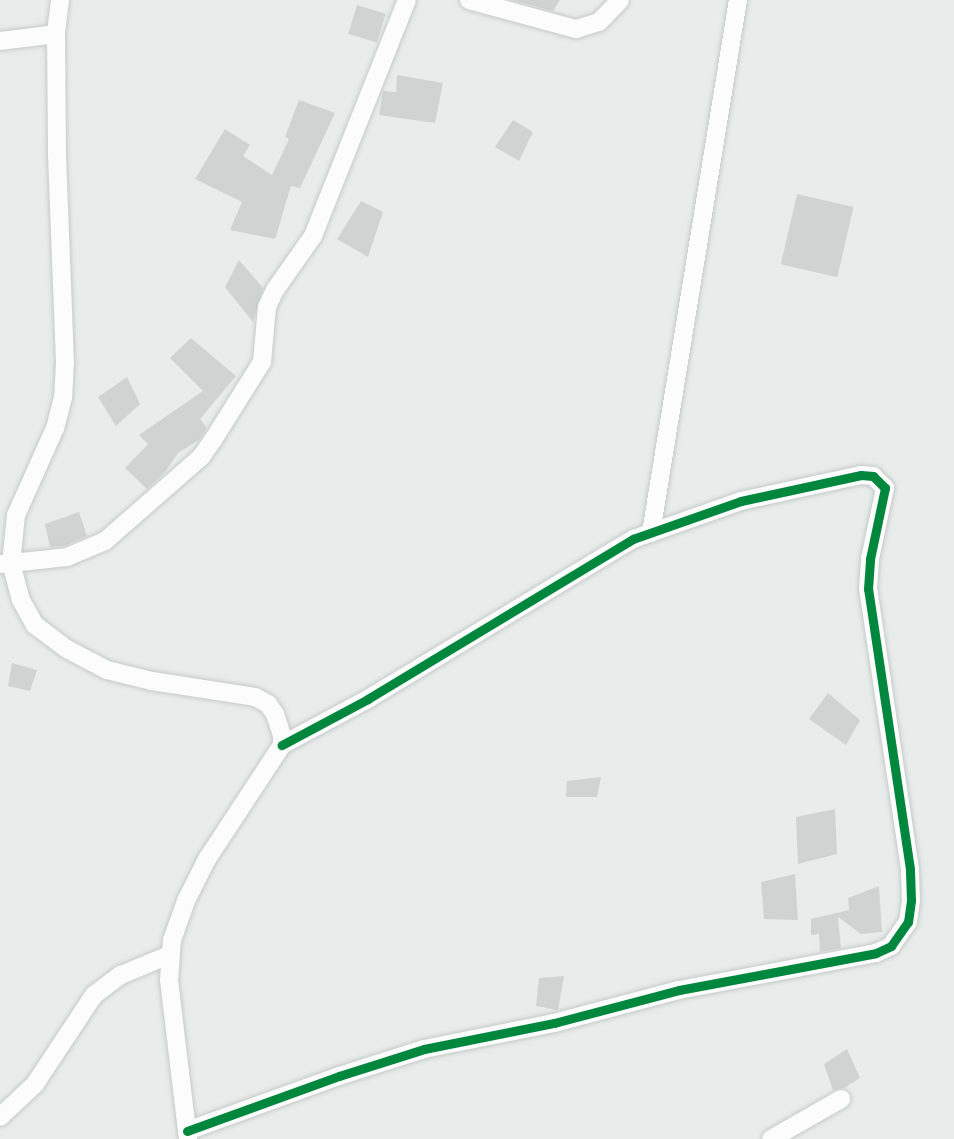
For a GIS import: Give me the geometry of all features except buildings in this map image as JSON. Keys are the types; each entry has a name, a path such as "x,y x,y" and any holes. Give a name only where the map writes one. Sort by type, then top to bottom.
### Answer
{"street":[{"path":"60,0 56,34 57,155 65,362 63,397 51,439 16,515 6,563 26,613 50,638 107,670 152,681 255,697 275,714 281,725 282,745"},
{"path":"6,563 67,558 105,541 201,457 262,362 267,307 275,290 313,236 407,0"},
{"path":"469,0 576,29 599,22 620,0"},
{"path":"651,533 738,0"},
{"path":"0,41 56,34"},
{"path":"861,474 880,480 885,488 870,559 868,589 910,869 911,900 908,922 901,936 891,946 876,953 679,990 554,1023 424,1049 339,1076 187,1135 175,1043 169,955 186,901 197,878 282,745 368,699 633,539 741,500 861,474"},
{"path":"0,1117 35,1084 94,995 121,975 169,955"},
{"path":"771,1139 841,1099"}],"cycle path":[{"path":"187,1131 339,1076 424,1049 554,1023 679,990 876,953 891,946 908,922 911,900 910,869 868,589 870,559 885,488 873,476 861,475 741,501 633,539 368,699 282,745"}]}
